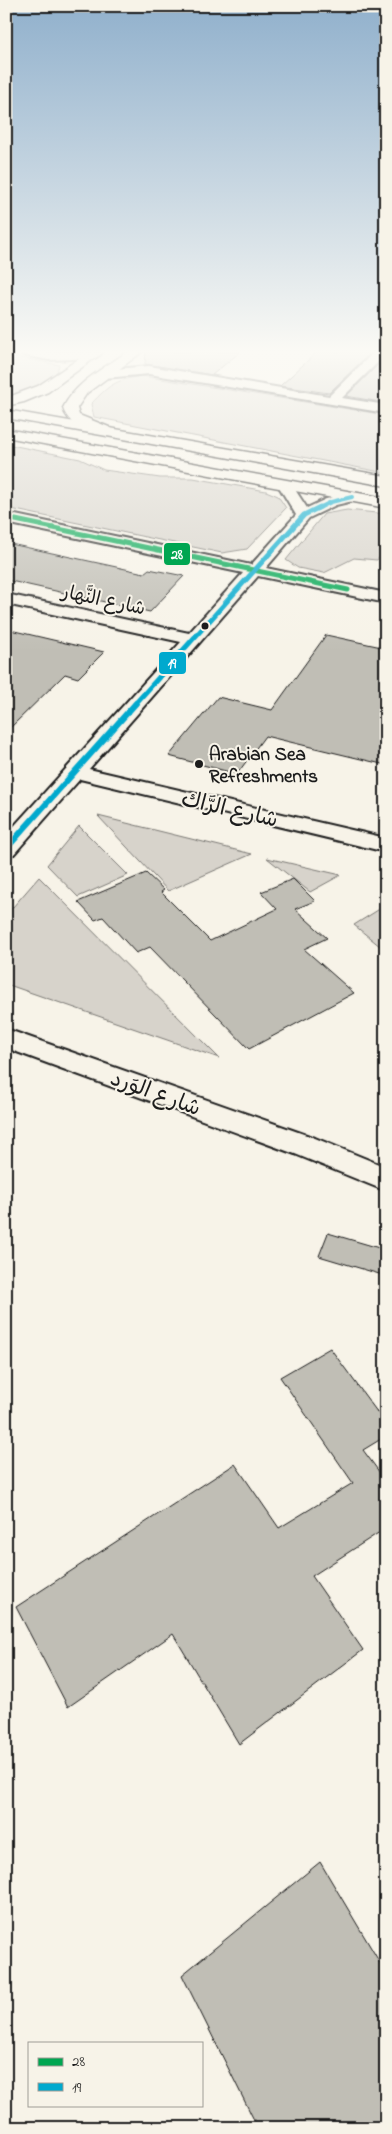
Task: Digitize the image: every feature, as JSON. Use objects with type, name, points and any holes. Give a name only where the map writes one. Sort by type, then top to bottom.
[{"type":"main road","points":[[106,452],[386,503]]},
{"type":"main road","points":[[226,452],[386,480]]},
{"type":"street","points":[[285,485],[304,515]]},
{"type":"street","points":[[6,849],[304,515],[330,502],[352,497]]},
{"type":"street","points":[[6,518],[254,572],[386,598]]},
{"type":"street","name":"شارع النَّهار","points":[[6,599],[194,640]]},
{"type":"street","name":"شارع الرَّاك","points":[[75,772],[386,845]]},
{"type":"street","name":"شارع الوَرد","points":[[6,1038],[305,1146],[386,1179]]},
{"type":"street","name":"شارع الوَرد","points":[[305,1146],[386,1162]]},
{"type":"shaded area","points":[[6,452],[43,452],[80,459],[104,470],[160,478],[193,478],[266,491],[278,496],[286,508],[247,549],[222,553],[6,508]]},
{"type":"shaded area","points":[[274,452],[386,452],[386,473]]},
{"type":"shaded area","points":[[347,510],[386,514],[386,554],[383,553],[377,560],[354,558],[324,573],[298,568],[286,560],[324,514]]},
{"type":"shaded area","points":[[98,816],[252,854],[168,891]]},
{"type":"shaded area","points":[[79,826],[128,875],[78,897],[47,865]]},
{"type":"shaded area","points":[[267,858],[341,875],[310,892]]},
{"type":"shaded area","points":[[39,877],[219,1058],[6,984],[6,915]]},
{"type":"shaded area","points":[[386,905],[386,951],[354,925]]},
{"type":"building","points":[[6,543],[144,573],[149,569],[184,576],[150,612],[6,580]]},
{"type":"building","points":[[6,629],[104,652],[78,678],[65,674],[6,732]]},
{"type":"building","points":[[326,635],[386,648],[386,765],[265,736],[237,774],[169,756],[218,697],[272,710]]},
{"type":"building","points":[[146,873],[164,890],[161,892],[210,941],[277,909],[261,892],[293,879],[315,901],[295,909],[327,938],[304,949],[354,993],[249,1049],[150,947],[136,953],[103,917],[95,920],[78,902]]},
{"type":"building","points":[[328,1233],[386,1250],[386,1276],[319,1256]]},
{"type":"building","points":[[330,1348],[386,1424],[386,1436],[363,1450],[386,1481],[386,1528],[312,1576],[363,1650],[239,1744],[173,1634],[68,1707],[16,1607],[235,1464],[279,1528],[353,1483],[280,1377]]},
{"type":"building","points":[[320,1862],[386,1973],[386,2128],[258,2128],[182,1975]]},
{"type":"transit line","name":"19","points":[[6,849],[304,515],[331,502],[352,497]]},
{"type":"transit line","name":"28","points":[[6,518],[348,590]]},
{"type":"place","name":"Arabian Sea Refreshments","points":[[199,764]]}]
